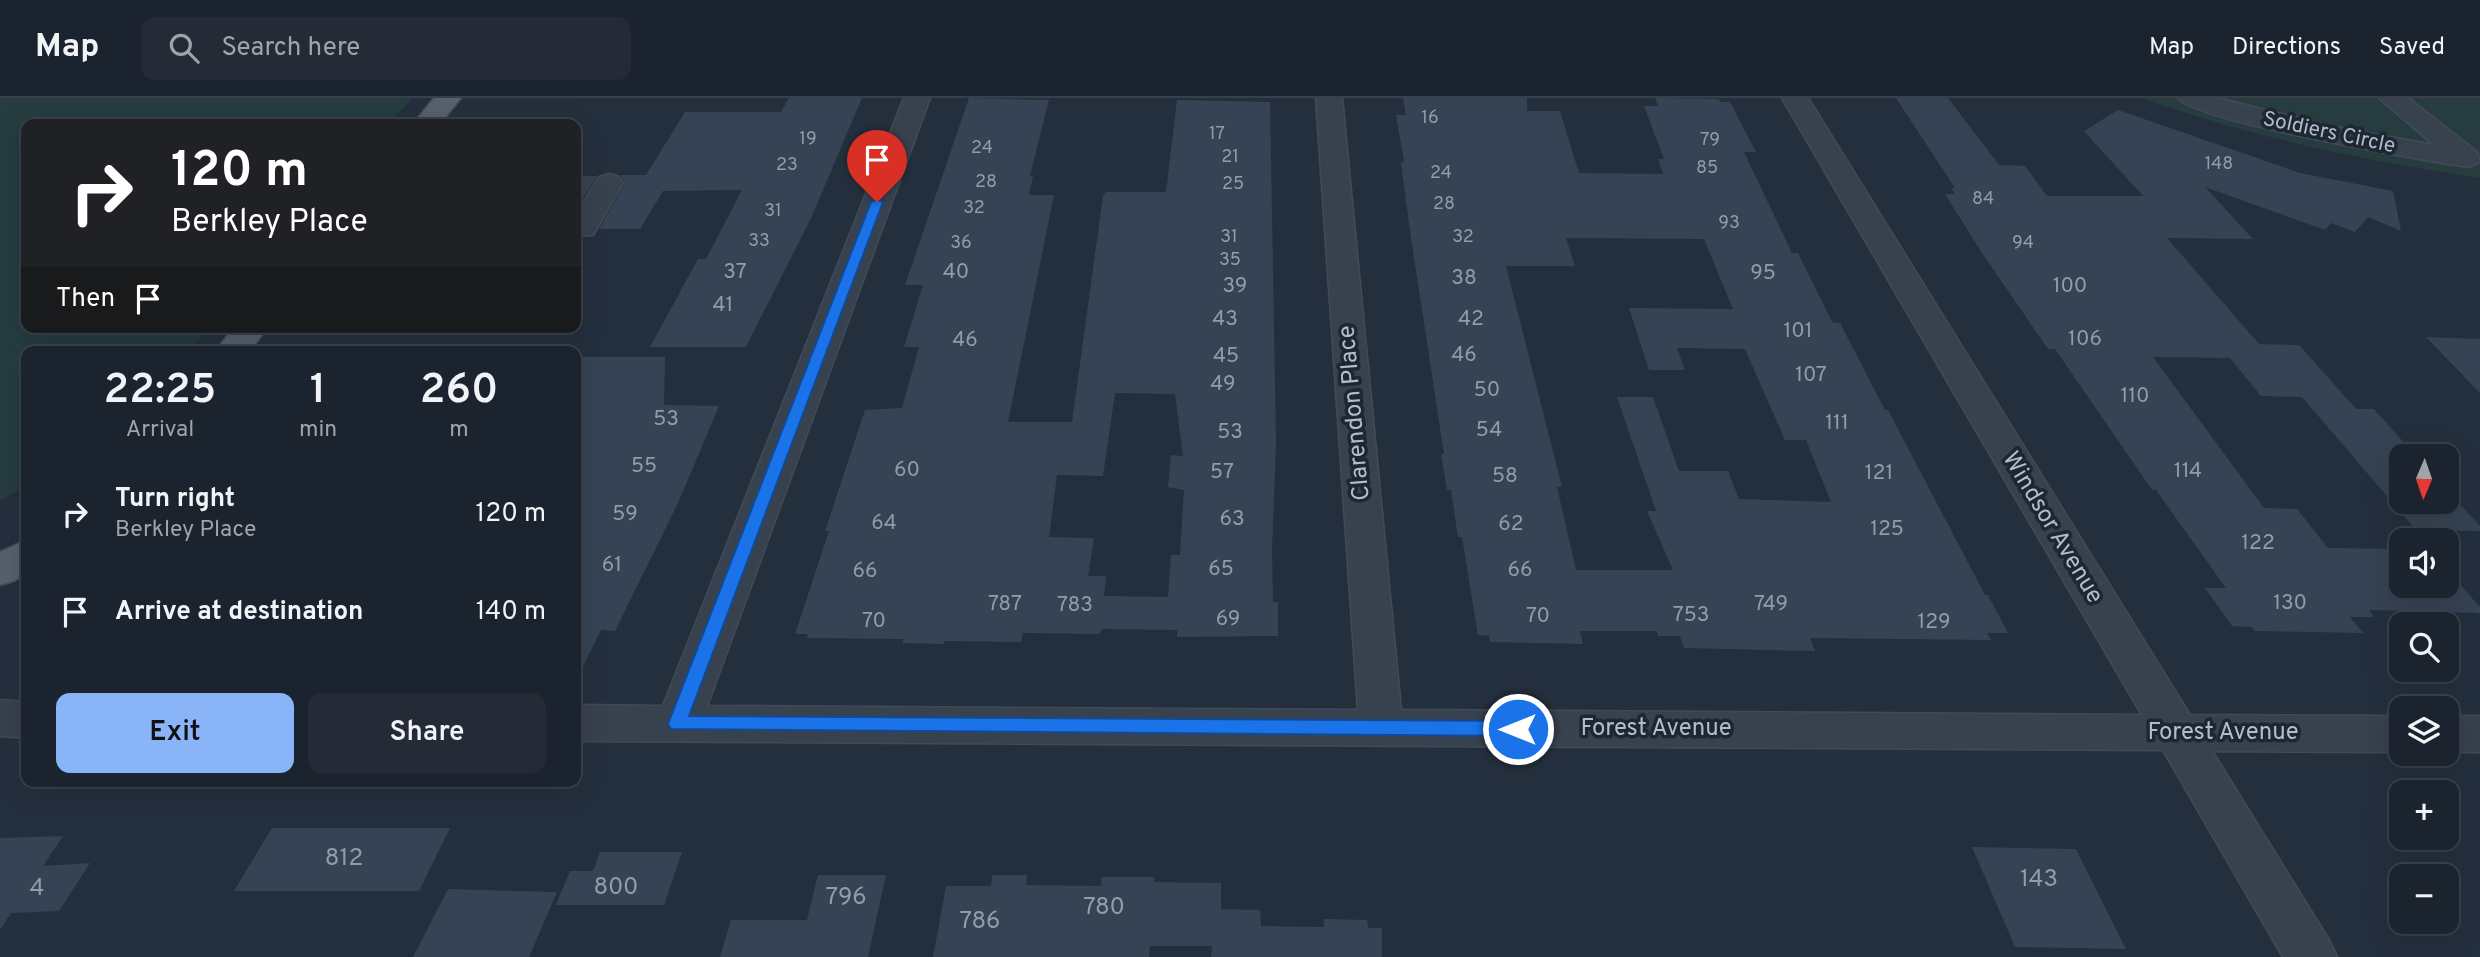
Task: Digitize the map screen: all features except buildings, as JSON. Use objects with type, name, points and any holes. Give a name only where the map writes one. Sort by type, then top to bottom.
[{"type":"main road","points":[[430,119],[448,98]]},
{"type":"main road","points":[[0,571],[21,557]]},
{"type":"street","points":[[678,724],[917,98]]},
{"type":"street","name":"Clarendon Place","points":[[1329,98],[1381,728]]},
{"type":"street","name":"Windsor Avenue","points":[[1795,98],[2311,957]]},
{"type":"street","name":"Soldiers Circle","points":[[2191,98],[2261,120],[2347,140],[2474,164]]},
{"type":"street","points":[[2392,98],[2474,164]]},
{"type":"street","points":[[0,718],[21,720]]},
{"type":"street","name":"Forest Avenue","points":[[581,723],[2389,734]]},
{"type":"street","points":[[2459,734],[2480,734]]},
{"type":"green space","points":[[0,98],[412,98],[393,119],[21,119],[21,333],[205,333],[193,346],[21,346],[21,488],[0,501]]},
{"type":"green space","points":[[2142,98],[2480,98],[2480,178],[2309,147],[2226,125]]},
{"type":"route","points":[[877,202],[678,724],[1518,729]]}]
